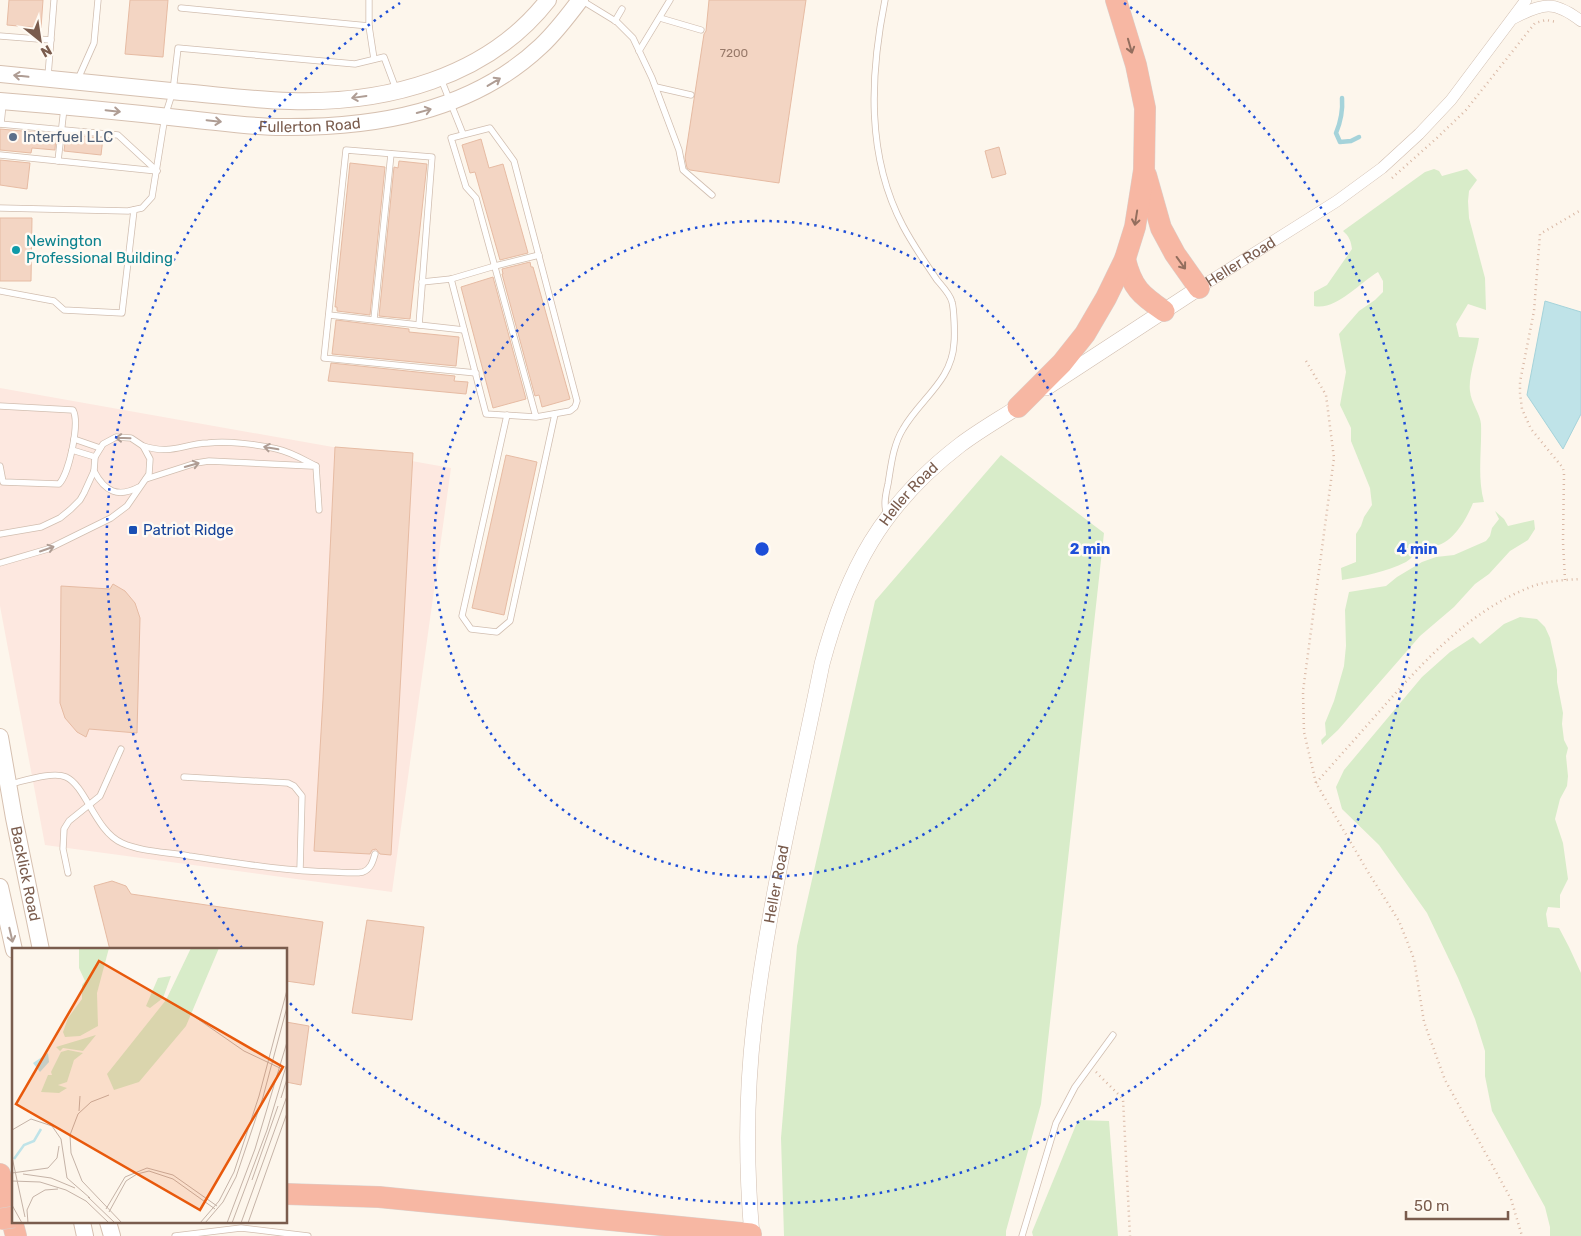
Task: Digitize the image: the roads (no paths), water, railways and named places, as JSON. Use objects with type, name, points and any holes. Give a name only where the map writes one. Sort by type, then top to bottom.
[{"type":"highway","points":[[1018,407],[1062,363],[1085,334],[1106,298],[1125,259],[1135,227],[1144,170],[1145,108],[1136,65],[1116,0]]},
{"type":"highway","points":[[1144,170],[1162,228],[1175,254],[1199,288]]},
{"type":"highway","points":[[1125,259],[1130,277],[1136,287],[1143,295],[1164,311]]},
{"type":"highway","points":[[0,1174],[12,1220]]},
{"type":"highway","points":[[288,1194],[379,1197],[752,1235]]},
{"type":"main road","name":"Fullerton Road","points":[[0,74],[250,99],[292,101],[355,98],[396,91],[441,79],[475,62],[500,46],[522,27],[548,0]]},
{"type":"main road","name":"Fullerton Road","points":[[2,101],[259,126],[324,126],[392,119],[450,103],[468,96],[499,79],[528,58],[556,31],[581,0]]},
{"type":"main road","name":"Backlick Road","points":[[0,737],[41,948]]},
{"type":"main road","name":"Backlick Road","points":[[0,887],[14,948]]},
{"type":"street","name":"Heller Road","points":[[752,1235],[749,1089],[762,962],[822,664],[831,628],[847,587],[868,547],[888,516],[919,479],[961,444],[1199,288],[1337,201],[1382,168],[1419,134],[1451,100],[1526,0]]},
{"type":"street","name":"Heller Road","points":[[1512,19],[1533,8],[1554,5],[1568,10],[1581,21]]},
{"type":"lane","points":[[47,78],[54,0]]},
{"type":"lane","points":[[78,81],[94,43],[98,0]]},
{"type":"lane","points":[[369,0],[369,26],[374,59]]},
{"type":"lane","points":[[581,0],[615,21],[633,38],[656,87],[679,150],[682,170],[712,195]]},
{"type":"lane","points":[[639,51],[670,0]]},
{"type":"lane","points":[[885,0],[876,55],[874,116],[878,157],[889,195],[902,225],[952,301],[954,343],[952,358],[941,382],[902,430],[891,461],[885,510],[888,516]]},
{"type":"lane","points":[[181,8],[369,26]]},
{"type":"lane","points":[[615,21],[622,10]]},
{"type":"lane","points":[[660,18],[701,30]]},
{"type":"lane","points":[[0,36],[51,40]]},
{"type":"lane","points":[[0,208],[128,211],[142,208],[152,197],[166,116],[173,91],[178,48],[355,64],[384,57],[396,91]]},
{"type":"lane","points":[[441,79],[463,134]]},
{"type":"lane","points":[[656,87],[691,95]]},
{"type":"lane","points":[[2,101],[0,124],[118,135],[157,171]]},
{"type":"lane","points":[[58,161],[65,107]]},
{"type":"lane","points":[[451,279],[486,414],[536,417],[570,411],[575,408],[578,401],[514,161],[490,128],[450,138],[466,187],[476,198],[536,417]]},
{"type":"lane","points":[[419,325],[432,157],[346,150],[324,358],[476,373]]},
{"type":"lane","points":[[374,319],[391,154]]},
{"type":"lane","points":[[0,155],[157,171]]},
{"type":"lane","points":[[0,291],[54,301],[64,310],[122,313],[134,210]]},
{"type":"lane","points":[[422,282],[451,279],[539,256]]},
{"type":"lane","points":[[329,315],[464,330]]},
{"type":"lane","points":[[0,406],[73,410],[76,415],[72,450],[67,470],[59,484],[3,482],[0,466]]},
{"type":"lane","points":[[507,415],[462,616],[471,629],[497,632],[510,621],[555,414]]},
{"type":"lane","points":[[0,534],[41,527],[60,518],[80,500],[94,471],[95,457],[100,448],[103,444],[116,437],[131,438],[143,446],[154,450],[169,450],[219,442],[264,446],[279,449],[316,466]]},
{"type":"lane","points":[[74,440],[100,448]]},
{"type":"lane","points":[[0,563],[48,549],[111,518],[127,506],[149,474],[150,459],[143,446]]},
{"type":"lane","points":[[72,450],[95,457]]},
{"type":"lane","points":[[146,479],[196,463],[209,461],[316,466]]},
{"type":"lane","points":[[316,466],[319,510]]},
{"type":"lane","points":[[94,471],[101,484],[114,492],[128,493],[141,486]]},
{"type":"lane","points":[[68,873],[63,849],[62,837],[64,829],[69,821],[100,796],[121,749]]},
{"type":"lane","points":[[8,784],[58,774],[68,778],[107,832],[121,843],[130,846],[269,868],[300,870],[362,872],[373,863],[375,854]]},
{"type":"lane","points":[[184,777],[288,783],[294,786],[302,796],[300,870]]},
{"type":"lane","points":[[1022,1236],[1056,1123],[1075,1087],[1113,1035]]},
{"type":"lane","points":[[175,1236],[240,1228],[308,1236]]},
{"type":"water","points":[[1545,301],[1581,312],[1581,414],[1563,449],[1527,395]]},
{"type":"waterway","points":[[1342,98],[1341,116],[1336,133],[1340,142],[1351,141],[1359,137]]},
{"type":"place","name":"Interfuel LLC","points":[[13,137]]},
{"type":"place","name":"Newington Professional Building","points":[[16,250]]},
{"type":"place","name":"Patriot Ridge","points":[[133,530]]}]
